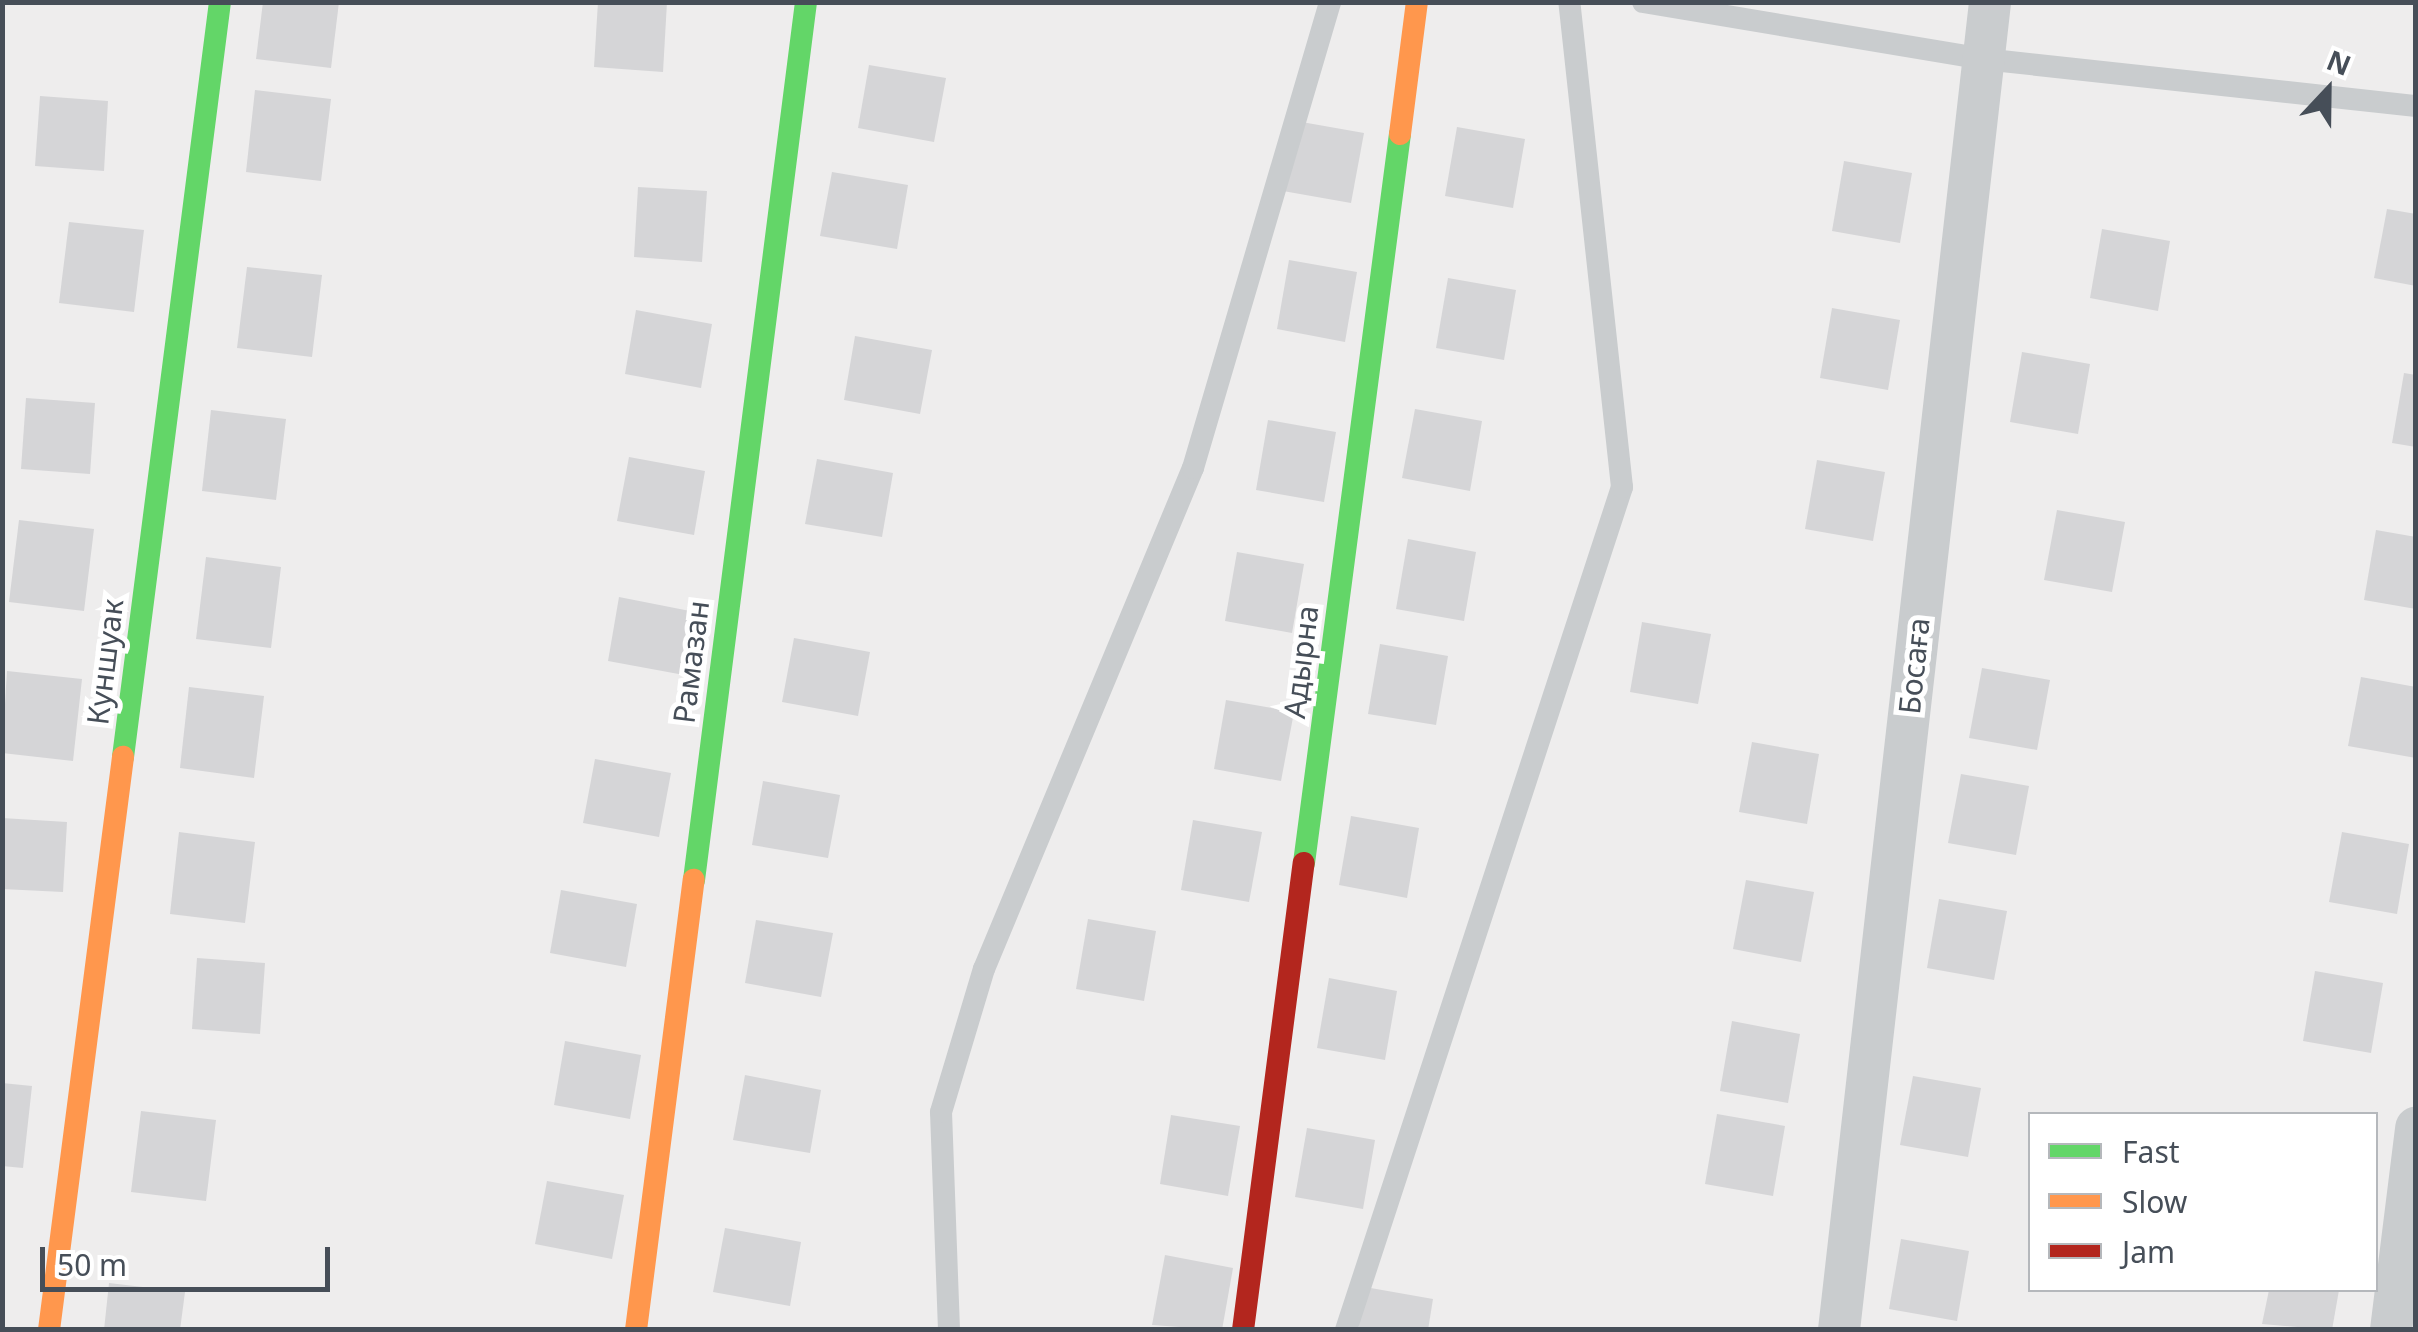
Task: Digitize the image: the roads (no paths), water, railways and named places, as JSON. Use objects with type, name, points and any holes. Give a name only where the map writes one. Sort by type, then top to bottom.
[{"type":"street","name":"Куншуак","points":[[49,1330],[220,2]]},
{"type":"street","name":"Рамазан","points":[[636,1330],[806,2]]},
{"type":"street","name":"Адырна","points":[[1244,1330],[1417,2]]},
{"type":"street","name":"Босаға","points":[[1839,1330],[1990,2]]},
{"type":"street","points":[[2391,1330],[2416,1128]]},
{"type":"lane","points":[[950,1330],[941,1112],[984,969],[1193,468],[1330,2]]},
{"type":"lane","points":[[1346,1330],[1622,487],[1569,2]]},
{"type":"lane","points":[[1643,2],[1983,59],[2416,106]]}]
